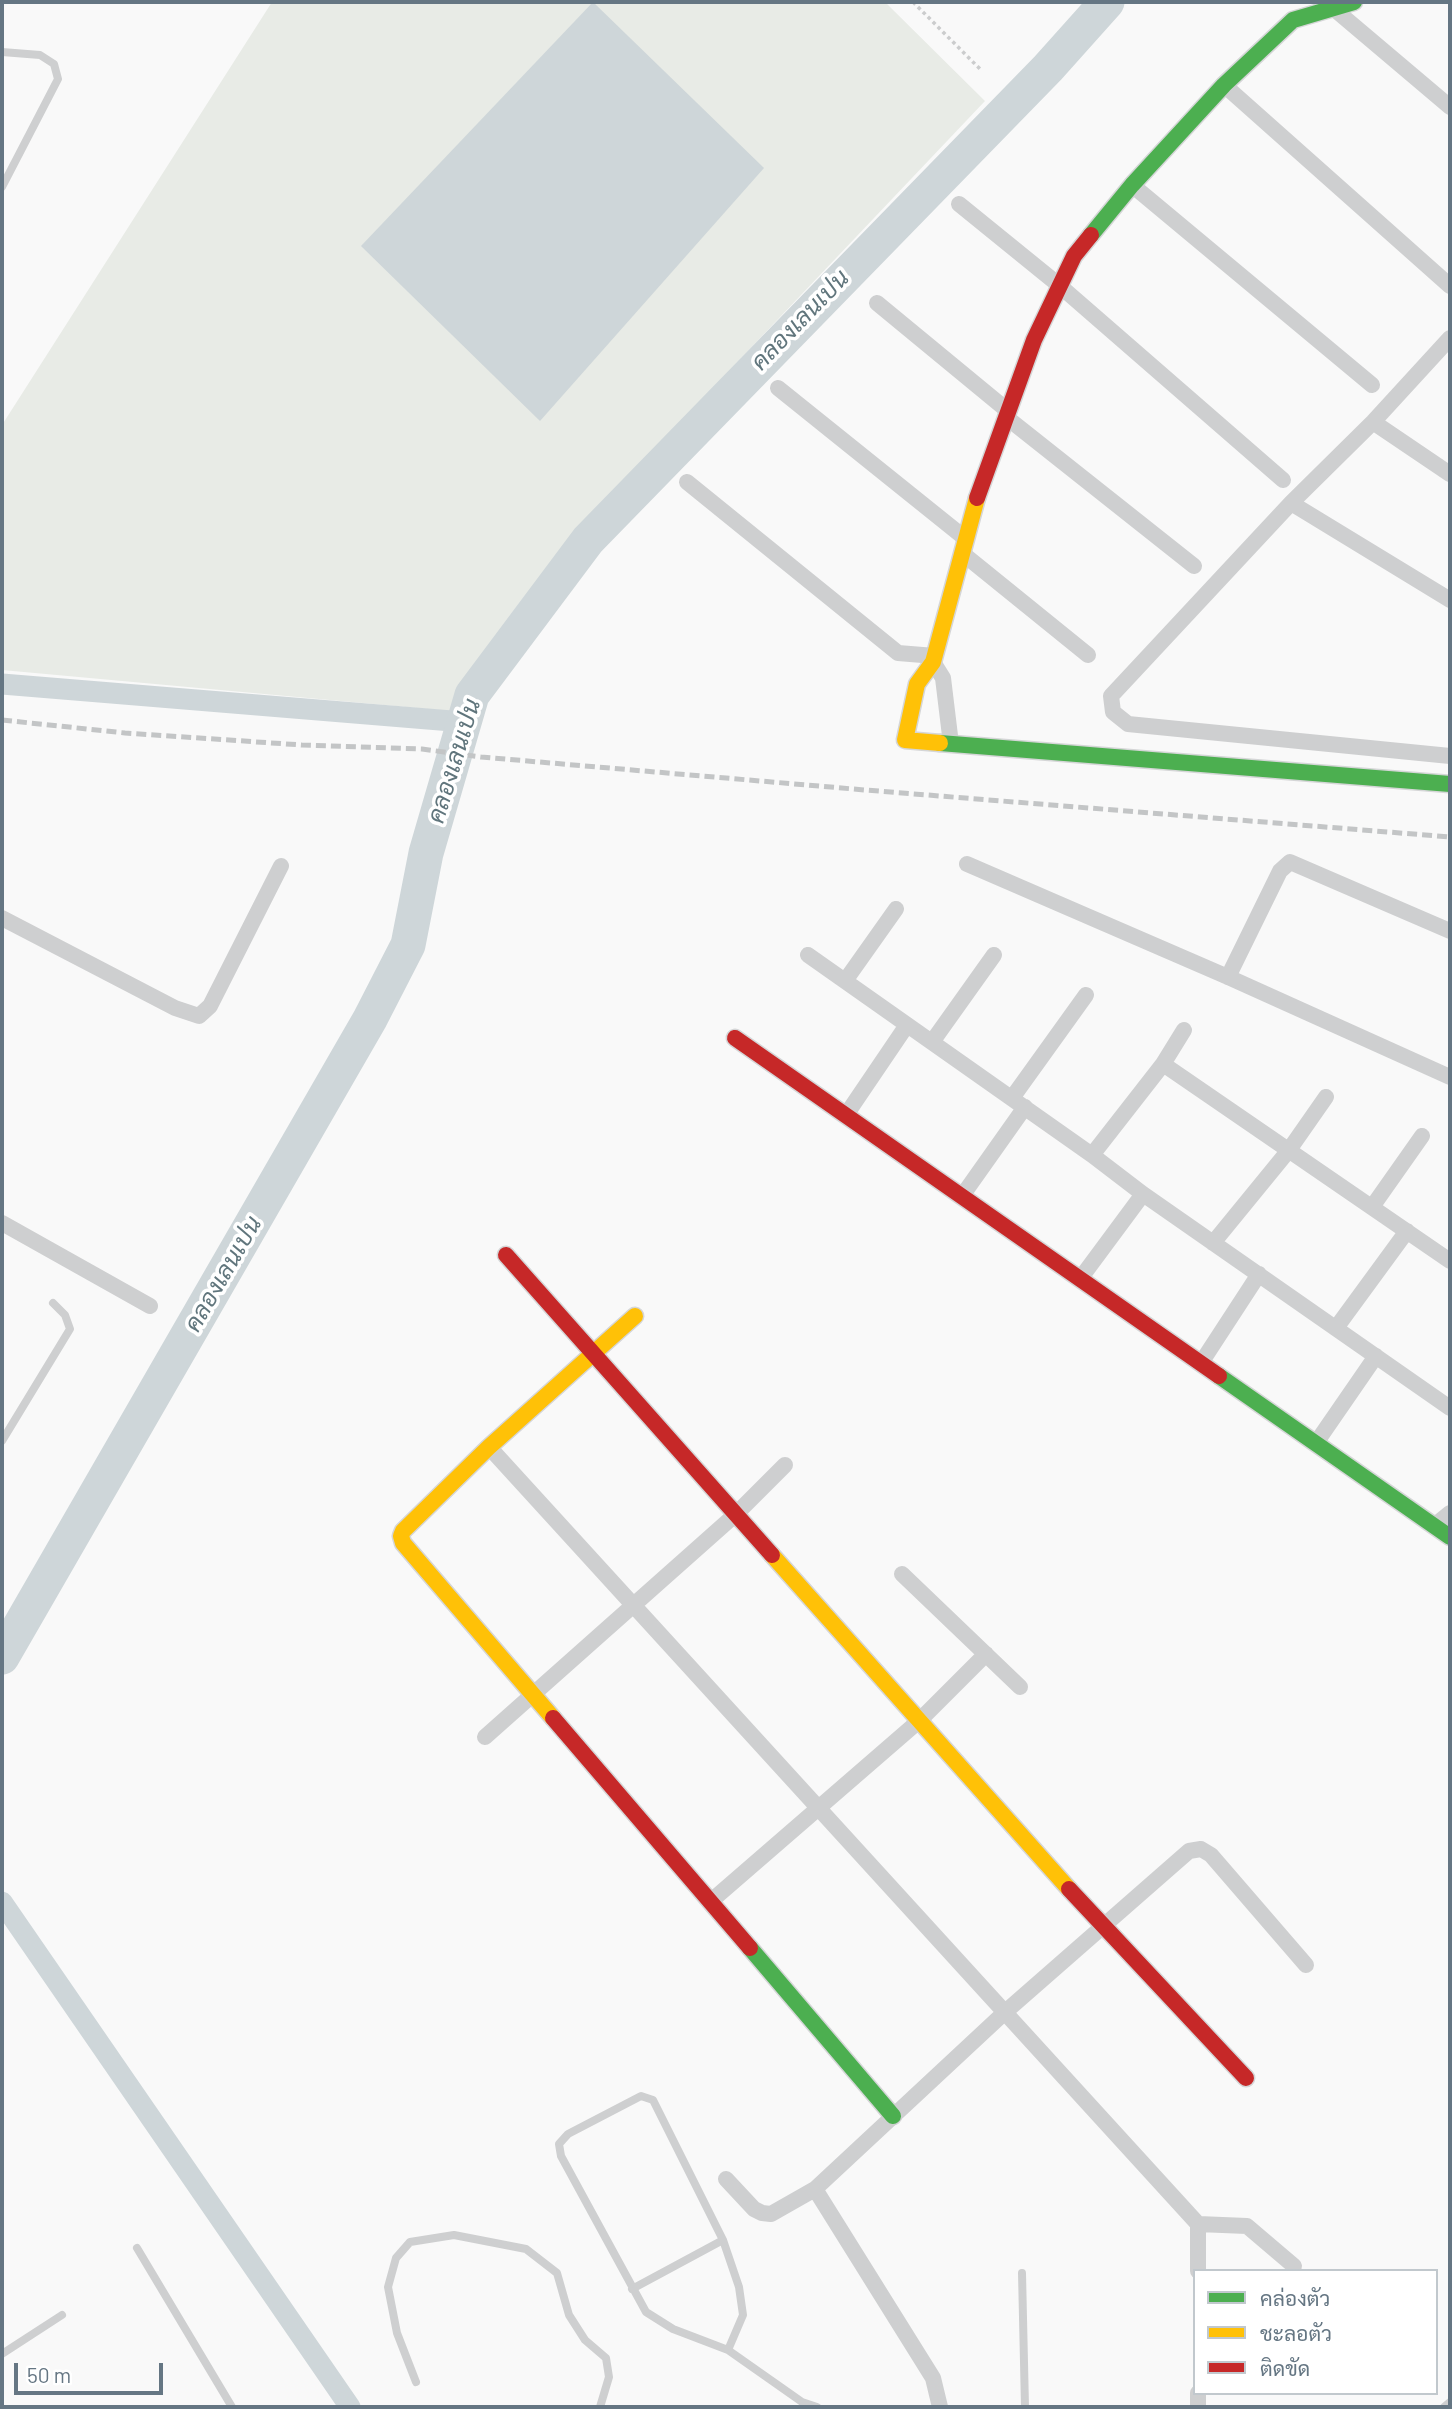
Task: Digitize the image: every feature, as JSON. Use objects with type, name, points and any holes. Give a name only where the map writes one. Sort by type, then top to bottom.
[{"type":"street","points":[[1354,2],[1293,20],[1224,85],[1132,185],[1074,256],[1034,340],[980,486],[934,659],[917,684],[905,740],[1450,784]]},
{"type":"street","points":[[1333,8],[1450,107]]},
{"type":"street","points":[[1224,85],[1450,286]]},
{"type":"street","points":[[1132,185],[1372,385]]},
{"type":"street","points":[[959,204],[1060,286],[1283,480]]},
{"type":"street","points":[[877,303],[1007,414],[1194,566]]},
{"type":"street","points":[[1450,338],[1111,696],[1113,712],[1128,724],[1450,756]]},
{"type":"street","points":[[778,388],[1088,654]]},
{"type":"street","points":[[1373,422],[1450,474]]},
{"type":"street","points":[[687,482],[898,653],[934,659]]},
{"type":"street","points":[[1291,503],[1450,600]]},
{"type":"street","points":[[934,659],[943,678],[951,744]]},
{"type":"street","points":[[1228,976],[1280,871],[1290,862],[1450,931]]},
{"type":"street","points":[[967,864],[1228,976],[1450,1077]]},
{"type":"street","points":[[2,918],[175,1008],[199,1016],[210,1006],[281,866]]},
{"type":"street","points":[[845,981],[896,909]]},
{"type":"street","points":[[808,955],[1092,1155],[1143,1194],[1450,1406]]},
{"type":"street","points":[[932,1042],[994,956]]},
{"type":"street","points":[[962,1196],[1086,995]]},
{"type":"street","points":[[846,1115],[907,1025]]},
{"type":"street","points":[[1092,1155],[1163,1064],[1184,1030]]},
{"type":"street","points":[[736,1038],[1450,1537]]},
{"type":"street","points":[[1163,1064],[1450,1261]]},
{"type":"street","points":[[1213,1243],[1289,1150],[1326,1097]]},
{"type":"street","points":[[1372,1207],[1422,1136]]},
{"type":"street","points":[[1080,1279],[1143,1194]]},
{"type":"street","points":[[2,1223],[150,1306]]},
{"type":"street","points":[[1336,1328],[1407,1231]]},
{"type":"street","points":[[506,1255],[1103,1927],[1246,2078]]},
{"type":"street","points":[[1201,1363],[1259,1275]]},
{"type":"street","points":[[635,1316],[489,1447],[401,1536],[404,1543],[893,2116]]},
{"type":"street","points":[[1316,1443],[1376,1356]]},
{"type":"street","points":[[489,1447],[1198,2224],[1198,2269]]},
{"type":"street","points":[[485,1737],[736,1514],[785,1465]]},
{"type":"street","points":[[1434,1526],[1450,1513]]},
{"type":"street","points":[[902,1574],[1020,1687]]},
{"type":"street","points":[[710,1902],[919,1720],[986,1654]]},
{"type":"street","points":[[726,2179],[754,2209],[762,2213],[771,2214],[815,2189],[1004,2014],[1189,1851],[1201,1849],[1211,1855],[1306,1965]]},
{"type":"street","points":[[815,2189],[933,2378],[940,2407]]},
{"type":"street","points":[[1198,2224],[1247,2226],[1294,2266]]},
{"type":"lane","points":[[2,52],[40,55],[54,64],[58,79],[2,187]]},
{"type":"lane","points":[[2,1441],[70,1329],[65,1315],[53,1303]]},
{"type":"lane","points":[[728,2350],[743,2315],[739,2287],[723,2240],[653,2100],[641,2096],[568,2134],[559,2144],[561,2156],[646,2312],[673,2329],[728,2350],[802,2402],[817,2407]]},
{"type":"lane","points":[[416,2382],[397,2333],[388,2287],[393,2267],[396,2258],[410,2242],[454,2235],[526,2249],[557,2273],[569,2315],[585,2340],[606,2358],[609,2377],[600,2407]]},
{"type":"lane","points":[[632,2289],[723,2240]]},
{"type":"lane","points":[[137,2248],[232,2407]]},
{"type":"lane","points":[[1022,2273],[1025,2407]]},
{"type":"lane","points":[[2,2354],[62,2315]]},
{"type":"lane","points":[[1444,2407],[1450,2402]]},
{"type":"path","points":[[913,2],[982,71]]},
{"type":"shaded area","points":[[272,2],[885,2],[985,101],[635,470],[535,587],[450,711],[2,670],[2,425]]},
{"type":"shaded area","points":[[593,2],[764,168],[540,421],[361,246]]},
{"type":"waterway","name":"คลองเลนเปน","points":[[2,1657],[370,1019],[408,945],[426,853],[472,695],[588,540],[1048,68],[1107,2]]},
{"type":"waterway","points":[[2,684],[464,722]]},
{"type":"waterway","points":[[2,1902],[350,2407]]},
{"type":"railway","points":[[2,720],[125,733],[302,745],[422,749],[481,757],[865,790],[1450,837]]},
{"type":"traffic: fast","points":[[1091,235],[1132,185],[1224,85],[1293,20],[1354,2]]},
{"type":"traffic: fast","points":[[940,743],[1450,784]]},
{"type":"traffic: fast","points":[[1219,1376],[1450,1537]]},
{"type":"traffic: fast","points":[[750,1948],[893,2116]]},
{"type":"traffic: slow","points":[[940,743],[905,740],[917,684],[933,662],[977,498]]},
{"type":"traffic: slow","points":[[553,1718],[403,1543],[401,1536],[489,1447],[635,1316]]},
{"type":"traffic: slow","points":[[772,1555],[1069,1889]]},
{"type":"traffic: jam","points":[[977,498],[1034,340],[1074,256],[1091,235]]},
{"type":"traffic: jam","points":[[735,1038],[1219,1376]]},
{"type":"traffic: jam","points":[[506,1255],[772,1555]]},
{"type":"traffic: jam","points":[[553,1718],[750,1948]]},
{"type":"traffic: jam","points":[[1069,1889],[1246,2078]]}]
